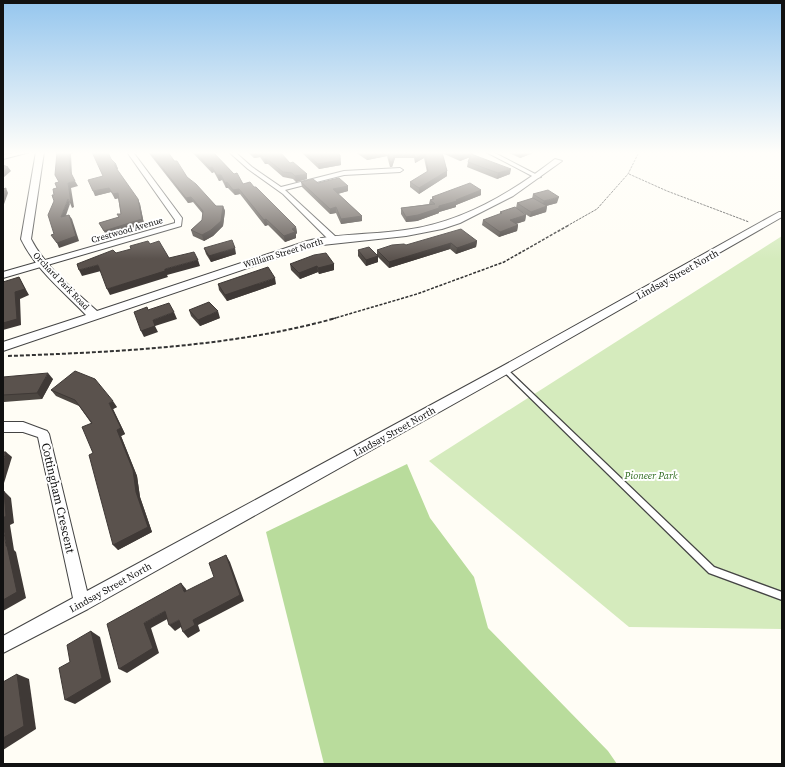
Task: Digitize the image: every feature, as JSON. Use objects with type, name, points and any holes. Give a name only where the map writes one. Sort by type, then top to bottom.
[{"type":"street","name":"Orchard Park Road","points":[[34,188],[26,239],[28,246],[42,264],[95,316]]},
{"type":"street","name":"Crestwood Avenue","points":[[42,264],[178,224],[179,220],[156,188]]},
{"type":"street","points":[[280,189],[285,188]]},
{"type":"street","name":"William Street North","points":[[3,347],[278,253],[333,239],[402,233],[434,227],[470,214],[521,188]]},
{"type":"street","points":[[280,189],[333,239]]},
{"type":"street","name":"Lindsay Street North","points":[[3,645],[505,370],[782,214]]},
{"type":"street","points":[[3,275],[42,264]]},
{"type":"street","name":"Cottingham Crescent","points":[[3,427],[23,427],[43,434],[82,603]]},
{"type":"lane","points":[[505,370],[712,570],[782,596]]},
{"type":"path","points":[[3,356],[34,356],[185,344],[300,328],[417,294],[504,262],[597,209],[616,188]]},
{"type":"path","points":[[660,188],[761,226]]},
{"type":"green space","name":"Pioneer Park","points":[[782,236],[782,629],[629,627],[429,461]]},
{"type":"green space","points":[[407,464],[430,518],[474,577],[488,628],[608,751],[617,764],[324,764],[266,532]]},
{"type":"building","points":[[69,188],[71,202],[70,203],[68,199],[61,217],[69,215],[76,236],[57,243],[51,235],[54,234],[48,215],[54,201],[52,195],[54,195],[53,189]]},
{"type":"building","points":[[92,188],[130,188],[138,199],[142,219],[104,231],[99,223],[119,217],[117,214],[121,214],[118,193],[113,194],[109,188],[93,191]]},
{"type":"building","points":[[178,188],[199,188],[216,206],[223,206],[221,221],[211,230],[202,235],[191,230],[202,220],[203,211],[191,197],[186,198]]},
{"type":"building","points":[[231,188],[257,188],[296,227],[292,229],[295,232],[284,236],[266,219],[264,220],[239,189],[233,190]]},
{"type":"building","points":[[307,188],[339,188],[333,189],[362,216],[341,219],[336,207],[330,209]]},
{"type":"building","points":[[457,188],[478,188],[481,190],[456,200],[457,201],[439,206],[439,208],[418,215],[406,217],[401,208],[435,204],[430,200],[434,199],[432,197]]},
{"type":"building","points":[[548,190],[559,197],[544,201],[533,194]]},
{"type":"building","points":[[533,198],[547,206],[531,212],[517,203]]},
{"type":"building","points":[[515,207],[526,215],[510,220],[518,225],[500,232],[483,220],[502,213],[500,212]]},
{"type":"building","points":[[461,229],[477,241],[457,248],[451,243],[389,262],[377,250],[392,245],[406,245]]},
{"type":"building","points":[[232,240],[235,248],[209,256],[204,248]]},
{"type":"building","points":[[148,241],[150,244],[159,241],[169,258],[194,252],[198,260],[165,269],[165,271],[107,289],[98,265],[79,270],[77,264],[113,250],[116,253],[131,249],[130,246]]},
{"type":"building","points":[[369,247],[378,256],[366,260],[358,250]]},
{"type":"building","points":[[326,253],[334,264],[318,268],[317,266],[299,273],[290,264],[314,255]]},
{"type":"building","points":[[268,267],[275,278],[225,295],[218,284]]},
{"type":"building","points":[[19,277],[25,289],[15,292],[17,319],[3,323],[3,282]]},
{"type":"building","points":[[209,302],[218,311],[198,320],[189,310]]},
{"type":"building","points":[[169,303],[174,312],[153,320],[155,326],[141,331],[134,312],[147,307],[148,310]]},
{"type":"building","points":[[75,371],[95,379],[113,401],[109,403],[121,428],[117,430],[133,470],[136,492],[148,527],[113,545],[89,455],[93,453],[82,427],[92,423],[75,400],[51,390]]},
{"type":"building","points":[[48,373],[37,393],[3,395],[3,377]]},
{"type":"building","points":[[3,452],[6,452],[3,461]]},
{"type":"building","points":[[3,491],[6,516],[3,518]]},
{"type":"building","points":[[3,525],[6,546],[17,592],[3,600]]},
{"type":"building","points":[[226,555],[240,595],[193,620],[195,625],[183,632],[179,620],[169,625],[165,611],[144,623],[153,648],[119,669],[107,624],[181,583],[184,592],[214,577],[209,563]]},
{"type":"building","points":[[91,631],[102,678],[65,700],[59,668],[70,662],[67,645]]},
{"type":"building","points":[[17,674],[24,726],[3,738],[3,682]]}]
